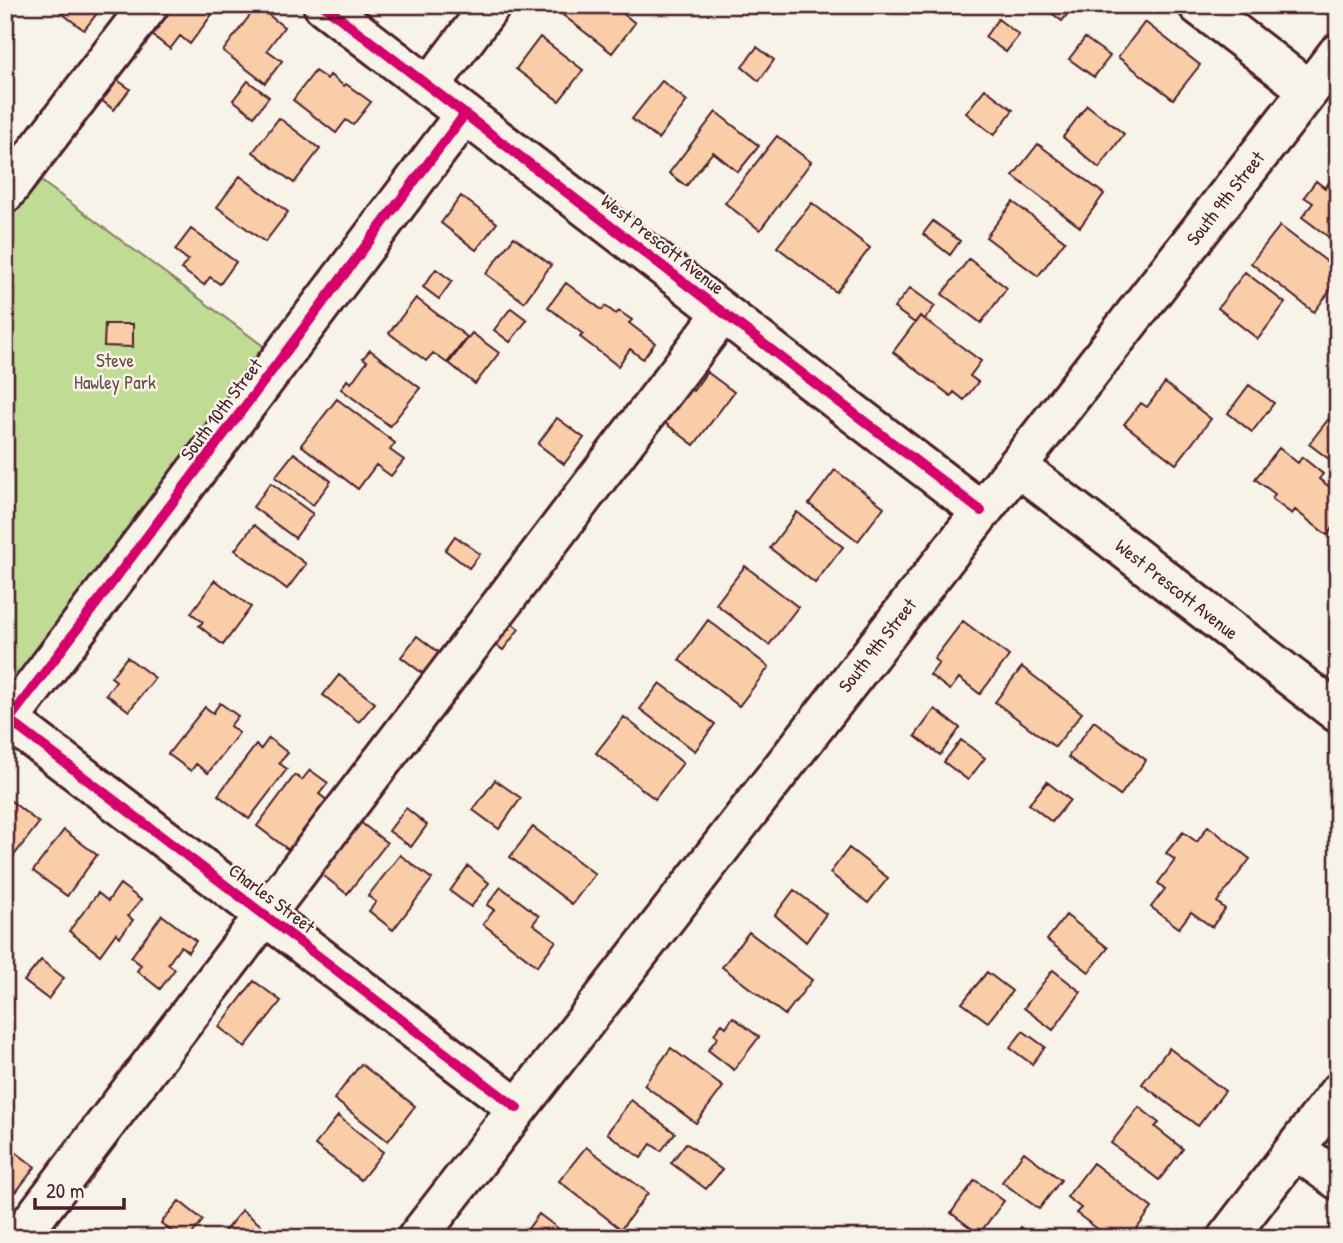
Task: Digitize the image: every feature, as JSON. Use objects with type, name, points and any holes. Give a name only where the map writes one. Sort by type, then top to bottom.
[{"type":"street","points":[[5,192],[149,5]]},
{"type":"street","name":"West Prescott Avenue","points":[[323,5],[981,511]]},
{"type":"street","points":[[429,87],[491,5]]},
{"type":"street","points":[[1198,5],[1309,90]]},
{"type":"street","name":"South 9th Street","points":[[417,1238],[1338,52]]},
{"type":"street","name":"South 10th Street","points":[[7,721],[465,114]]},
{"type":"street","points":[[19,1238],[723,313]]},
{"type":"street","name":"West Prescott Avenue","points":[[1017,466],[1335,704]]},
{"type":"street","name":"Charles Street","points":[[7,721],[517,1108]]},
{"type":"street","points":[[1227,1238],[1338,1093]]},
{"type":"street","points":[[1295,1149],[1338,1180]]},
{"type":"green space","name":"Steve Hawley Park","points":[[29,172],[266,348],[25,676],[5,682],[5,204]]},
{"type":"building","points":[[51,5],[99,5],[102,7],[84,30]]},
{"type":"building","points":[[161,5],[210,5],[216,9],[190,44],[180,36],[170,49],[143,28]]},
{"type":"building","points":[[557,5],[612,5],[635,23],[612,53],[555,9]]},
{"type":"building","points":[[1041,5],[1074,5],[1062,21]]},
{"type":"building","points":[[257,6],[284,27],[267,50],[282,61],[265,83],[223,51]]},
{"type":"building","points":[[998,19],[1019,35],[1006,52],[985,37]]},
{"type":"building","points":[[1145,22],[1200,65],[1173,99],[1118,57]]},
{"type":"building","points":[[540,37],[583,70],[559,101],[516,69]]},
{"type":"building","points":[[1085,38],[1110,56],[1094,77],[1069,59]]},
{"type":"building","points":[[757,47],[774,60],[759,81],[742,67]]},
{"type":"building","points":[[315,71],[327,79],[330,75],[371,102],[353,125],[346,120],[336,133],[293,100]]},
{"type":"building","points":[[106,72],[130,89],[114,110],[91,92]]},
{"type":"building","points":[[248,81],[269,97],[254,116],[233,100]]},
{"type":"building","points":[[662,81],[687,101],[658,139],[632,119]]},
{"type":"building","points":[[985,89],[1013,110],[994,135],[966,113]]},
{"type":"building","points":[[1087,105],[1124,134],[1099,168],[1063,137]]},
{"type":"building","points":[[716,112],[759,146],[738,172],[713,152],[686,186],[669,173]]},
{"type":"building","points":[[279,118],[320,149],[294,183],[253,152]]},
{"type":"building","points":[[777,136],[811,162],[760,230],[725,203]]},
{"type":"building","points":[[1038,144],[1104,194],[1080,227],[1013,176]]},
{"type":"building","points":[[240,176],[288,212],[265,242],[217,207]]},
{"type":"building","points":[[1334,176],[1338,178],[1338,244],[1302,217],[1313,203],[1304,197],[1316,181],[1325,188]]},
{"type":"building","points":[[461,196],[497,223],[476,250],[441,223]]},
{"type":"building","points":[[1013,202],[1065,241],[1038,276],[986,237]]},
{"type":"building","points":[[812,203],[870,248],[836,292],[777,247]]},
{"type":"building","points":[[933,221],[960,241],[950,255],[923,234]]},
{"type":"building","points":[[1280,226],[1338,270],[1338,280],[1314,312],[1251,263]]},
{"type":"building","points":[[191,229],[236,262],[220,284],[210,277],[204,285],[181,269],[188,260],[175,250]]},
{"type":"building","points":[[514,237],[551,265],[524,302],[486,274]]},
{"type":"building","points":[[969,259],[1007,288],[981,323],[942,294]]},
{"type":"building","points":[[436,269],[452,281],[439,299],[423,287]]},
{"type":"building","points":[[1245,272],[1285,303],[1258,339],[1218,308]]},
{"type":"building","points":[[566,283],[602,310],[605,306],[632,320],[629,323],[655,343],[643,359],[630,349],[618,366],[580,337],[583,334],[548,307]]},
{"type":"building","points":[[910,288],[935,306],[925,319],[920,316],[915,323],[894,308]]},
{"type":"building","points":[[416,298],[467,337],[447,363],[433,353],[426,361],[389,333]]},
{"type":"building","points":[[511,308],[527,320],[510,342],[494,330]]},
{"type":"building","points":[[920,316],[981,361],[970,376],[978,382],[964,400],[954,392],[951,396],[893,352]]},
{"type":"building","points":[[105,324],[133,324],[133,347],[104,346]]},
{"type":"building","points":[[472,333],[499,353],[475,384],[449,363]]},
{"type":"building","points":[[370,350],[420,388],[390,426],[341,389],[347,380],[351,383],[367,361],[363,358]]},
{"type":"building","points":[[707,372],[734,392],[694,445],[661,420],[687,386],[693,391]]},
{"type":"building","points":[[1165,383],[1211,419],[1176,464],[1124,424],[1141,403],[1147,407]]},
{"type":"building","points":[[1249,385],[1274,403],[1252,432],[1228,413]]},
{"type":"building","points":[[337,399],[395,443],[390,450],[404,460],[391,476],[376,465],[358,489],[301,445]]},
{"type":"building","points":[[1338,407],[1338,466],[1309,444]]},
{"type":"building","points":[[557,418],[584,438],[564,464],[538,444]]},
{"type":"building","points":[[1279,448],[1298,463],[1302,457],[1323,474],[1319,479],[1338,493],[1338,521],[1327,535],[1295,510],[1292,514],[1272,499],[1275,494],[1255,479]]},
{"type":"building","points":[[294,453],[331,481],[313,505],[275,477]]},
{"type":"building","points":[[835,470],[884,507],[858,541],[809,504]]},
{"type":"building","points":[[271,483],[313,514],[295,538],[253,507]]},
{"type":"building","points":[[797,512],[843,547],[815,583],[770,548]]},
{"type":"building","points":[[254,525],[306,564],[287,589],[235,550]]},
{"type":"building","points":[[455,536],[480,554],[469,568],[445,550]]},
{"type":"building","points":[[745,566],[798,607],[769,645],[716,604]]},
{"type":"building","points":[[215,580],[251,607],[223,645],[199,626],[203,622],[191,613]]},
{"type":"building","points":[[504,617],[519,629],[503,650],[487,638]]},
{"type":"building","points":[[708,620],[769,667],[739,706],[679,660]]},
{"type":"building","points":[[963,621],[1009,656],[980,694],[959,678],[950,690],[930,675],[939,663],[934,659]]},
{"type":"building","points":[[417,636],[442,655],[426,676],[401,657]]},
{"type":"building","points":[[127,657],[155,678],[129,711],[106,694],[116,681],[111,677]]},
{"type":"building","points":[[1022,667],[1082,713],[1055,747],[995,702]]},
{"type":"building","points":[[339,675],[375,703],[359,722],[323,695]]},
{"type":"building","points":[[660,683],[715,724],[695,751],[640,709]]},
{"type":"building","points":[[220,703],[238,716],[230,726],[239,733],[208,773],[196,764],[191,771],[168,754],[205,707],[213,713]]},
{"type":"building","points":[[935,709],[960,728],[940,755],[915,736]]},
{"type":"building","points":[[624,717],[683,763],[655,799],[596,753]]},
{"type":"building","points":[[1094,721],[1146,760],[1120,796],[1068,757]]},
{"type":"building","points":[[269,738],[288,753],[279,763],[287,769],[249,819],[218,795],[256,745],[261,749]]},
{"type":"building","points":[[961,740],[985,758],[968,780],[944,762]]},
{"type":"building","points":[[310,770],[328,783],[319,794],[328,801],[290,851],[257,826],[295,775],[302,780]]},
{"type":"building","points":[[495,780],[521,798],[499,829],[473,810]]},
{"type":"building","points":[[1047,782],[1070,800],[1052,822],[1029,804]]},
{"type":"building","points":[[6,797],[39,823],[5,867],[5,799]]},
{"type":"building","points":[[406,808],[427,825],[411,847],[389,831]]},
{"type":"building","points":[[355,818],[387,843],[347,894],[315,869]]},
{"type":"building","points":[[1208,826],[1250,859],[1217,902],[1225,909],[1212,927],[1191,912],[1179,928],[1151,907],[1165,889],[1158,883],[1175,860],[1166,853],[1183,832],[1197,842]]},
{"type":"building","points":[[533,827],[595,874],[572,904],[510,857]]},
{"type":"building","points":[[64,830],[97,855],[67,896],[33,871]]},
{"type":"building","points":[[849,848],[888,878],[868,903],[830,873]]},
{"type":"building","points":[[400,855],[432,879],[393,930],[369,911],[376,902],[368,896]]},
{"type":"building","points":[[468,866],[489,883],[471,907],[450,891]]},
{"type":"building","points":[[120,884],[141,900],[128,916],[133,920],[120,937],[116,933],[100,955],[69,931],[98,893],[108,901]]},
{"type":"building","points":[[501,887],[539,916],[533,924],[556,941],[537,966],[483,924],[494,910],[487,905]]},
{"type":"building","points":[[794,890],[826,914],[806,942],[775,915]]},
{"type":"building","points":[[162,915],[196,941],[188,952],[181,946],[168,964],[175,969],[160,989],[137,971],[141,965],[131,957]]},
{"type":"building","points":[[1066,915],[1108,948],[1089,972],[1047,940]]},
{"type":"building","points":[[749,932],[812,980],[785,1015],[722,967]]},
{"type":"building","points":[[41,960],[64,978],[48,999],[24,981]]},
{"type":"building","points":[[1053,970],[1081,992],[1053,1030],[1024,1008]]},
{"type":"building","points":[[987,972],[1012,991],[988,1022],[962,1003]]},
{"type":"building","points":[[254,981],[281,1001],[245,1047],[219,1027]]},
{"type":"building","points":[[733,1017],[759,1037],[734,1070],[708,1050],[718,1037],[714,1034],[722,1024],[726,1027]]},
{"type":"building","points":[[1023,1031],[1045,1047],[1032,1064],[1010,1048]]},
{"type":"building","points":[[671,1048],[723,1087],[696,1123],[644,1085]]},
{"type":"building","points":[[1169,1048],[1225,1091],[1198,1126],[1142,1084]]},
{"type":"building","points":[[361,1064],[415,1106],[388,1141],[334,1099]]},
{"type":"building","points":[[631,1100],[675,1133],[661,1151],[651,1144],[641,1158],[607,1133]]},
{"type":"building","points":[[1139,1107],[1159,1123],[1155,1127],[1183,1149],[1159,1180],[1111,1143]]},
{"type":"building","points":[[338,1116],[383,1152],[361,1180],[315,1145]]},
{"type":"building","points":[[686,1143],[722,1170],[706,1189],[671,1163]]},
{"type":"building","points":[[5,1144],[35,1167],[16,1192],[5,1183]]},
{"type":"building","points":[[586,1147],[648,1193],[621,1229],[559,1181]]},
{"type":"building","points":[[1024,1152],[1061,1180],[1039,1209],[1002,1182]]},
{"type":"building","points":[[1093,1163],[1152,1208],[1130,1238],[1110,1238],[1076,1213],[1081,1208],[1067,1197]]},
{"type":"building","points":[[975,1180],[1004,1201],[979,1234],[951,1213]]},
{"type":"building","points":[[179,1201],[203,1220],[189,1238],[180,1238],[161,1223]]},
{"type":"building","points":[[242,1210],[277,1238],[219,1238]]},
{"type":"building","points":[[539,1214],[571,1238],[521,1238]]},
{"type":"building","points":[[1021,1227],[1035,1238],[1013,1238]]},
{"type":"cycle path","points":[[323,5],[981,511]]},
{"type":"cycle path","points":[[5,725],[465,114]]},
{"type":"cycle path","points":[[5,717],[517,1108]]}]
